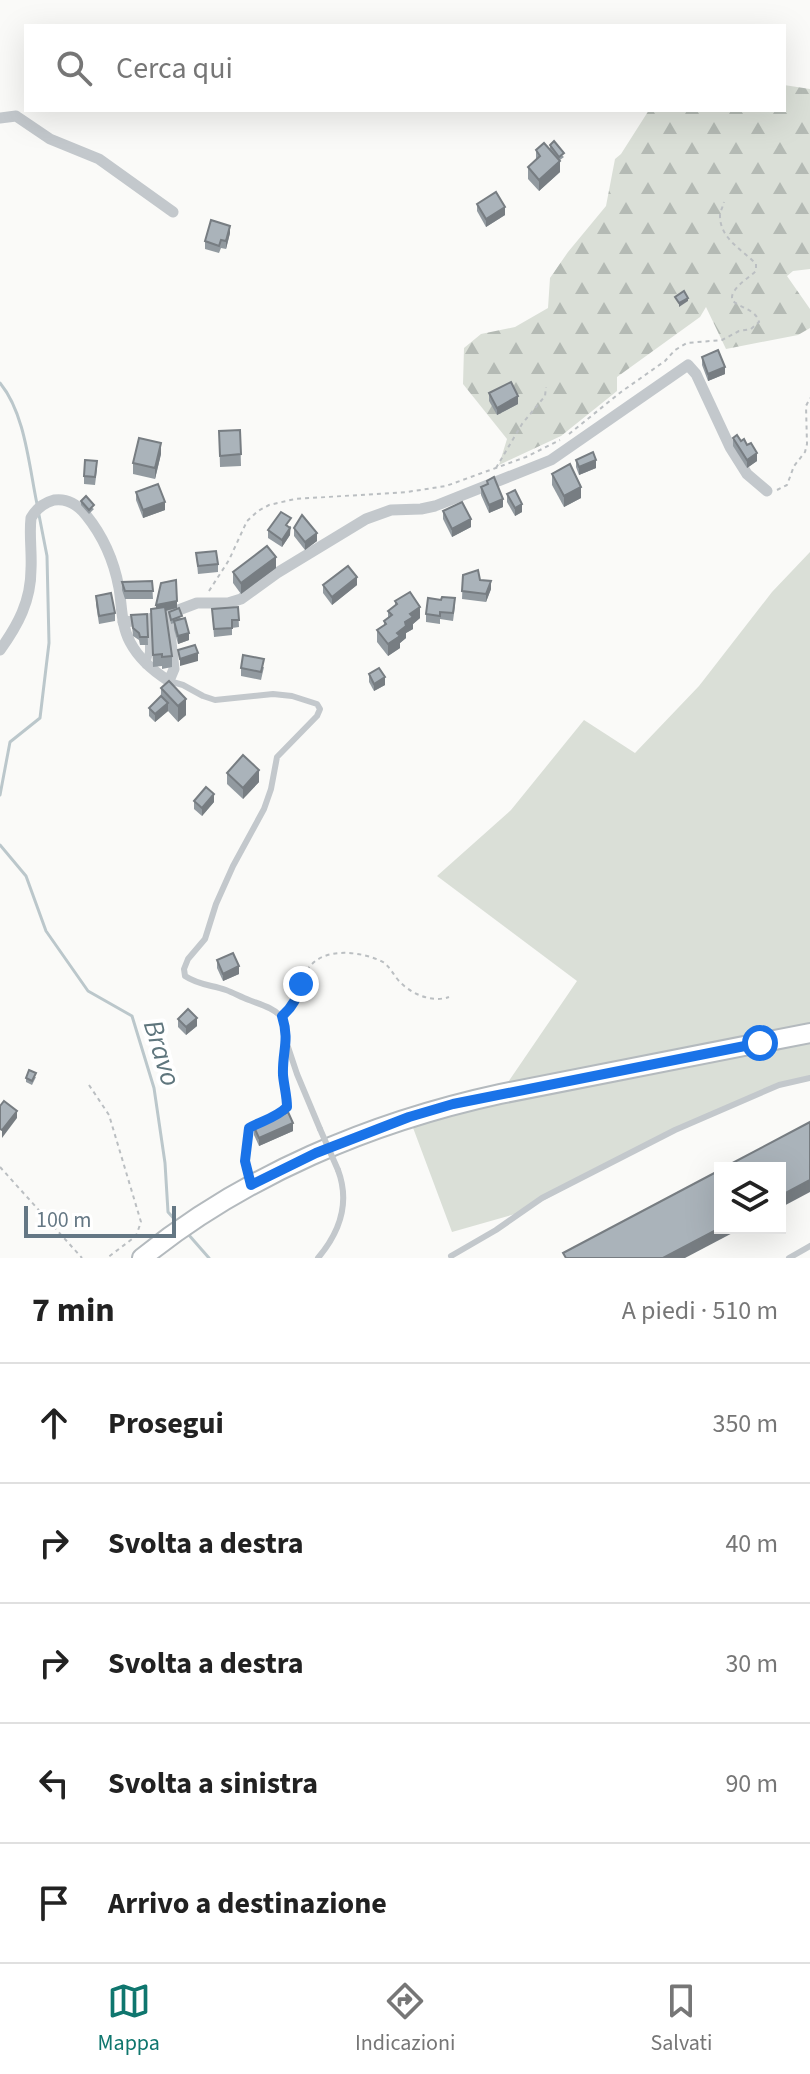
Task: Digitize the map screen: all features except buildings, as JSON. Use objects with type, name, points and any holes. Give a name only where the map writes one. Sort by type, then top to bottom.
[{"type":"main road","points":[[142,1258],[182,1228],[251,1185],[316,1153],[409,1117],[453,1104],[805,1034]]},
{"type":"street","points":[[0,118],[16,116],[50,139],[99,159],[173,212]]},
{"type":"street","points":[[123,622],[168,614],[197,603],[228,603],[241,599],[330,539],[378,514],[435,506],[551,460],[688,365],[696,374],[730,447],[747,474],[767,491]]},
{"type":"street","points":[[0,650],[17,627],[26,607],[31,571],[31,518],[38,508],[57,500],[74,503],[92,521],[107,547],[114,568],[130,644],[146,665],[169,681],[174,669],[168,614]]},
{"type":"street","points":[[146,665],[149,618]]},
{"type":"lane","points":[[169,681],[215,700],[273,694],[311,702],[320,709],[317,716],[277,757],[264,809],[227,879],[205,939],[188,959],[184,969],[185,976],[192,981],[266,1005],[282,1016],[297,1074],[344,1185],[342,1215],[335,1233],[318,1258]]},
{"type":"lane","points":[[251,1185],[245,1161],[249,1128],[279,1115],[287,1107],[283,1063],[287,1044]]},
{"type":"lane","points":[[451,1256],[542,1198],[675,1130],[779,1085],[810,1078]]},
{"type":"lane","points":[[793,1257],[810,1246]]},
{"type":"path","points":[[197,603],[223,572],[247,521],[269,505],[295,499],[407,492],[446,486],[495,469],[563,438],[687,343],[722,340],[751,329],[759,322],[759,316],[737,305],[732,297],[756,271],[756,264],[736,247],[725,232],[720,216],[724,202]]},
{"type":"path","points":[[495,469],[522,424],[545,396],[546,387]]},
{"type":"path","points":[[767,491],[787,485],[794,466],[805,452],[806,406],[810,398]]},
{"type":"path","points":[[282,1016],[296,999],[306,972],[313,963],[331,954],[355,954],[375,960],[390,968],[405,987],[433,1000],[449,997]]},
{"type":"path","points":[[89,1085],[109,1115],[141,1222],[136,1236],[107,1258]]},
{"type":"path","points":[[0,1167],[82,1258]]},
{"type":"green space","points":[[786,85],[810,89],[810,269],[793,271],[787,276],[810,309],[810,328],[798,335],[726,349],[706,307],[700,317],[617,377],[617,391],[561,436],[499,465],[507,439],[463,384],[464,348],[481,334],[515,327],[548,308],[550,278],[606,206],[615,159],[648,112],[786,112]]},
{"type":"green space","points":[[810,552],[810,1078],[779,1085],[675,1130],[522,1212],[452,1232],[409,1117],[500,1094],[577,981],[437,876],[511,810],[584,720],[635,753],[699,686],[772,592]]},
{"type":"waterway","name":"Bravo","points":[[0,383],[21,424],[37,504]]},
{"type":"waterway","name":"Bravo","points":[[0,795],[10,742],[40,718],[49,643],[47,556],[39,515]]},
{"type":"waterway","name":"Bravo","points":[[0,845],[26,876],[46,931],[88,991],[132,1016],[154,1088],[165,1163],[168,1212],[177,1222]]},
{"type":"waterway","name":"Bravo","points":[[188,1234],[209,1258]]},
{"type":"route","points":[[301,984],[296,999],[282,1016],[287,1044],[283,1078],[287,1107],[279,1115],[249,1128],[245,1161],[251,1185],[316,1153],[409,1117],[453,1104],[760,1043]]}]
